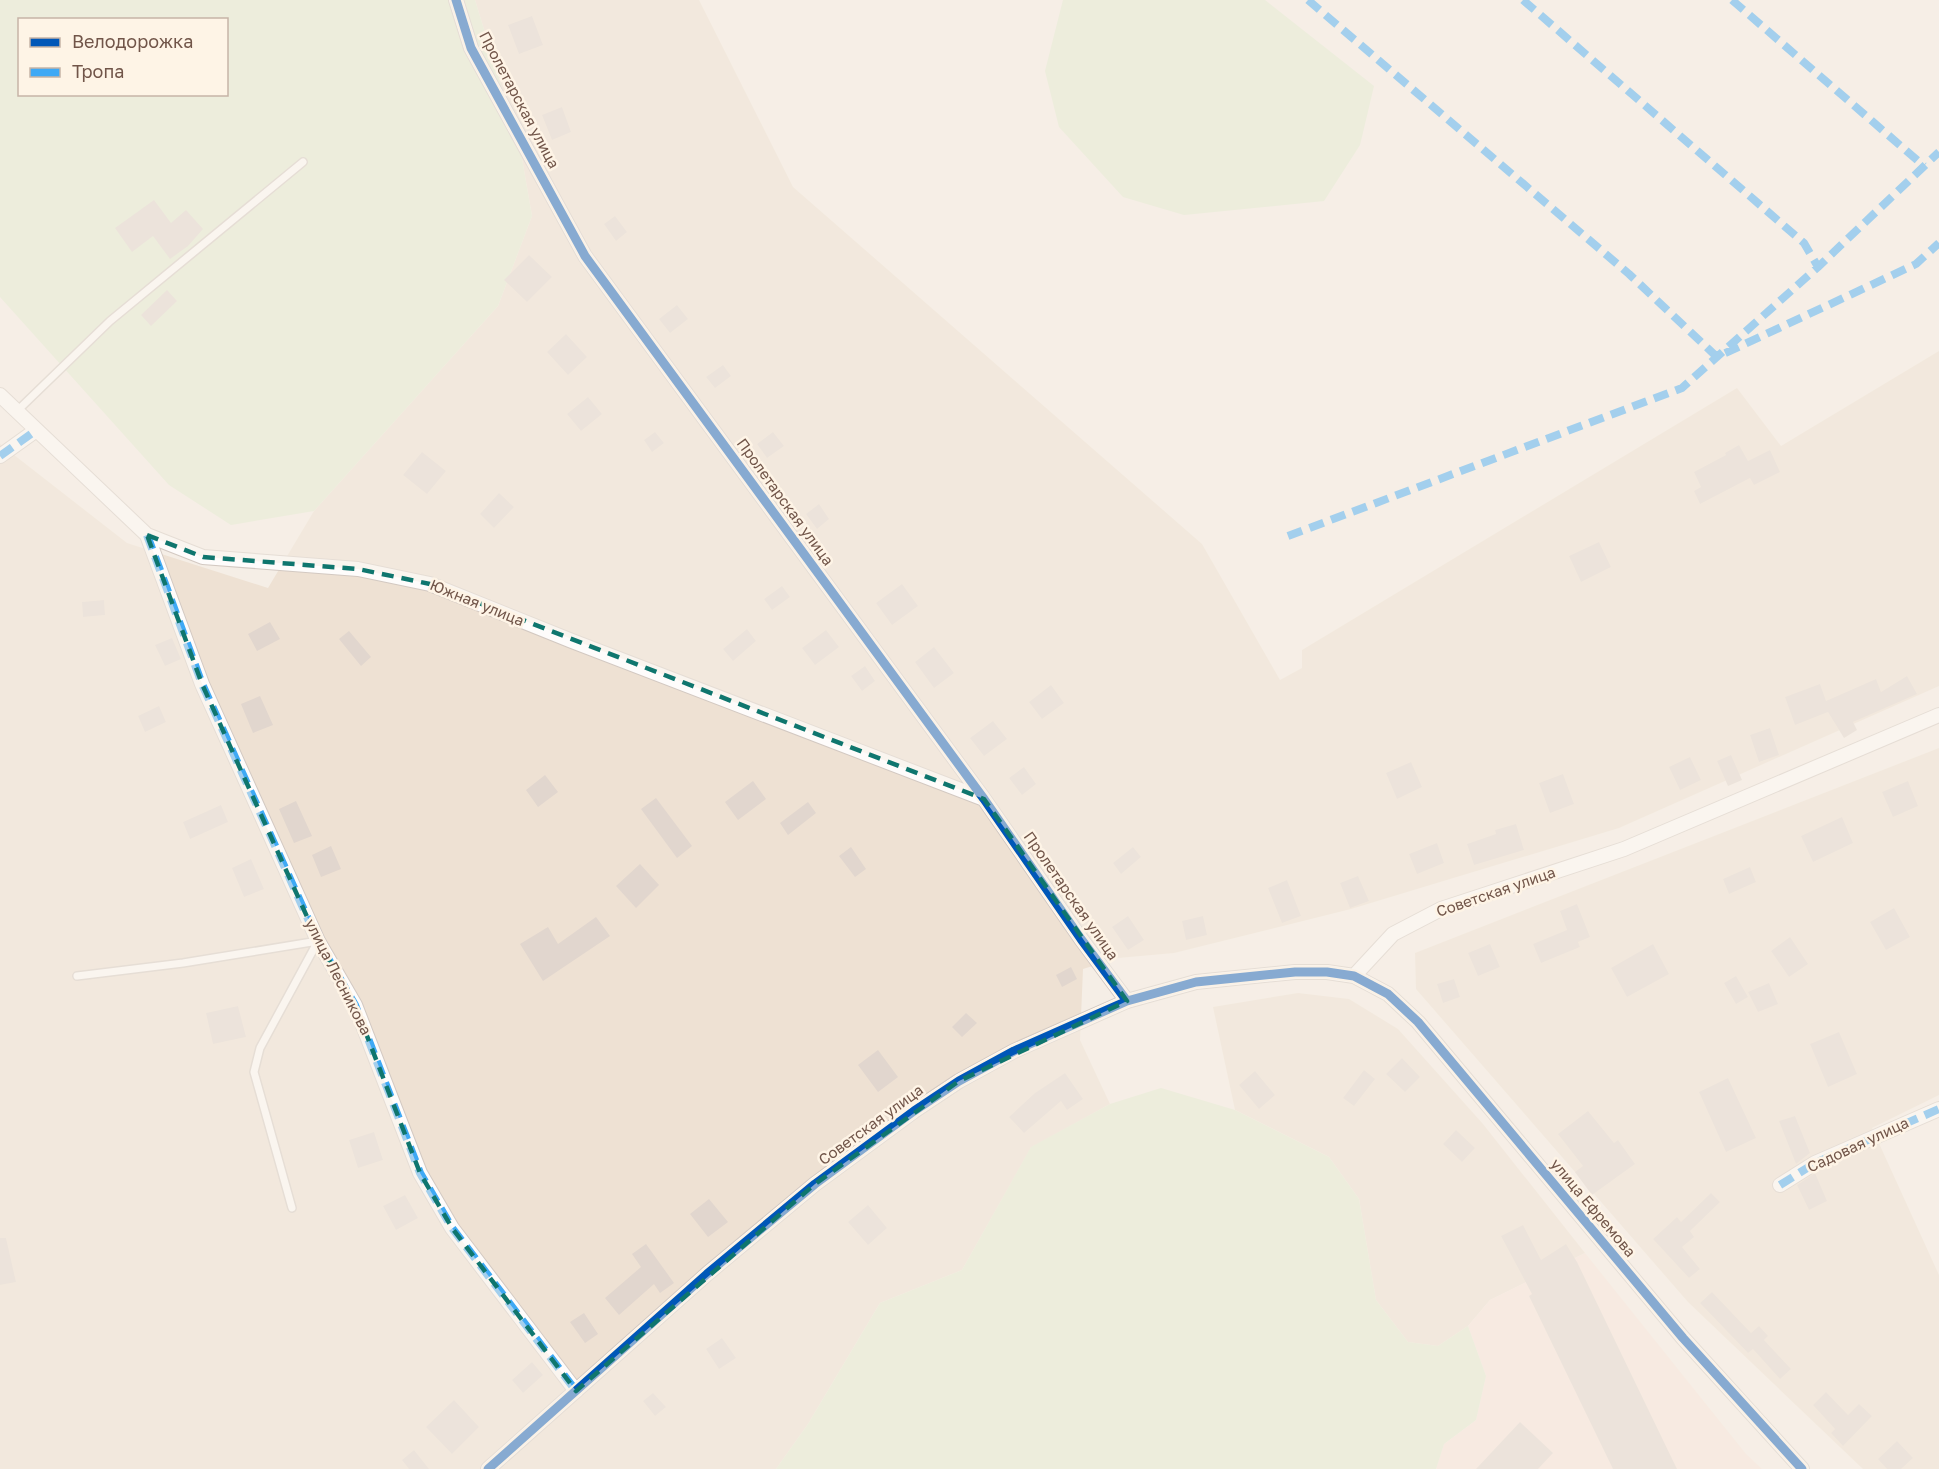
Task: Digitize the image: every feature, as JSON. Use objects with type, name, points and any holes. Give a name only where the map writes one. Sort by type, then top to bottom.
[{"type":"street","name":"Пролетарская улица","points":[[456,0],[471,48],[585,256],[984,799],[1127,1001]]},
{"type":"street","name":"Южная улица","points":[[0,395],[147,535],[203,556],[358,569],[430,584],[984,799]]},
{"type":"street","points":[[0,456],[36,431]]},
{"type":"street","name":"улица Лесникова","points":[[147,535],[202,684],[318,941],[355,1005],[420,1173],[452,1228],[576,1391]]},
{"type":"street","name":"Советская улица","points":[[488,1469],[815,1184],[914,1111],[959,1081],[1014,1051],[1127,1001],[1196,982],[1295,972],[1327,972],[1354,976],[1393,934],[1441,909],[1624,849],[1939,715]]},
{"type":"street","name":"улица Ефремова","points":[[1354,976],[1388,994],[1418,1022],[1683,1338],[1802,1469]]},
{"type":"street","name":"Садовая улица","points":[[1780,1185],[1815,1163],[1939,1109]]},
{"type":"lane","points":[[17,411],[110,321],[303,162]]},
{"type":"lane","points":[[77,976],[183,963],[318,941]]},
{"type":"lane","points":[[292,1208],[254,1072],[260,1048],[318,941]]},
{"type":"highlighted area","points":[[147,535],[203,557],[358,569],[430,584],[984,799],[1127,1001],[959,1081],[815,1184],[576,1391],[452,1228],[420,1173],[355,1005],[318,941],[202,684]]},
{"type":"shaded area","points":[[475,0],[699,0],[793,187],[1202,544],[1280,680],[1302,668],[1302,650],[1737,388],[1781,446],[1939,351],[1939,686],[1619,828],[1351,909],[1174,953],[1118,958],[1083,969],[1080,1040],[1110,1104],[1031,1148],[962,1270],[880,1303],[808,1424],[776,1469],[0,1469],[0,444],[127,543],[268,588],[314,511],[498,306],[532,216],[520,147]]},
{"type":"shaded area","points":[[1939,748],[1939,1095],[1872,1128],[1939,1275],[1939,1469],[1863,1469],[1688,1302],[1416,989],[1415,953]]},
{"type":"shaded area","points":[[1298,993],[1349,999],[1398,1029],[1483,1124],[1585,1253],[1490,1300],[1468,1326],[1438,1346],[1408,1342],[1376,1300],[1359,1199],[1329,1157],[1235,1110],[1213,1007]]},
{"type":"shaded area","points":[[1585,1253],[1746,1454],[1762,1469],[1436,1469],[1444,1444],[1476,1420],[1486,1376],[1468,1326],[1490,1300]]},
{"type":"green space","points":[[0,0],[475,0],[520,147],[532,216],[498,306],[314,511],[231,525],[169,485],[0,297]]},
{"type":"green space","points":[[1063,0],[1265,0],[1374,86],[1360,145],[1324,201],[1184,215],[1123,197],[1059,127],[1045,71]]},
{"type":"green space","points":[[1161,1088],[1235,1110],[1329,1157],[1359,1199],[1376,1300],[1408,1342],[1438,1346],[1468,1326],[1486,1376],[1476,1420],[1444,1444],[1436,1469],[776,1469],[808,1424],[880,1303],[962,1270],[1031,1147],[1110,1104]]},
{"type":"building","points":[[532,16],[543,45],[519,54],[508,25]]},
{"type":"building","points":[[562,107],[571,132],[552,140],[542,115]]},
{"type":"building","points":[[154,200],[171,223],[186,210],[203,229],[188,246],[170,259],[153,236],[132,252],[115,228]]},
{"type":"building","points":[[615,216],[627,232],[616,241],[604,224]]},
{"type":"building","points":[[529,255],[552,277],[527,302],[504,280]]},
{"type":"building","points":[[167,290],[177,301],[151,326],[141,315]]},
{"type":"building","points":[[677,305],[688,319],[670,333],[659,319]]},
{"type":"building","points":[[566,334],[587,357],[568,375],[547,352]]},
{"type":"building","points":[[723,365],[731,376],[715,388],[706,377]]},
{"type":"building","points":[[588,397],[602,414],[581,431],[567,414]]},
{"type":"building","points":[[655,432],[664,443],[652,452],[644,440]]},
{"type":"building","points":[[773,432],[784,446],[767,458],[757,444]]},
{"type":"building","points":[[1739,445],[1748,461],[1770,450],[1780,472],[1754,485],[1750,478],[1700,504],[1694,491],[1701,487],[1694,472],[1726,455],[1725,453]]},
{"type":"building","points":[[422,452],[446,471],[427,494],[403,475]]},
{"type":"building","points":[[499,493],[514,507],[494,528],[480,514]]},
{"type":"building","points":[[819,504],[829,519],[817,529],[806,514]]},
{"type":"building","points":[[1599,542],[1611,567],[1581,582],[1569,556]]},
{"type":"building","points":[[902,584],[918,606],[892,625],[876,603]]},
{"type":"building","points":[[782,586],[790,597],[772,610],[764,599]]},
{"type":"building","points":[[104,600],[105,615],[83,617],[82,602]]},
{"type":"building","points":[[270,622],[280,639],[257,651],[248,634]]},
{"type":"building","points":[[747,629],[756,641],[733,661],[723,649]]},
{"type":"building","points":[[826,630],[839,647],[815,665],[802,648]]},
{"type":"building","points":[[349,631],[371,657],[361,666],[339,639]]},
{"type":"building","points":[[172,638],[181,659],[165,666],[155,645]]},
{"type":"building","points":[[934,647],[954,673],[934,688],[915,662]]},
{"type":"building","points":[[865,666],[875,681],[862,691],[851,676]]},
{"type":"building","points":[[1907,676],[1917,694],[1853,722],[1857,730],[1844,738],[1828,712],[1795,725],[1785,697],[1820,684],[1826,701],[1876,679],[1881,692]]},
{"type":"building","points":[[1051,685],[1064,703],[1042,719],[1029,702]]},
{"type":"building","points":[[260,696],[273,725],[253,733],[241,704]]},
{"type":"building","points":[[159,706],[166,722],[145,732],[138,716]]},
{"type":"building","points":[[993,721],[1007,739],[984,756],[970,738]]},
{"type":"building","points":[[1770,728],[1779,755],[1759,762],[1750,735]]},
{"type":"building","points":[[1731,755],[1742,780],[1728,786],[1717,761]]},
{"type":"building","points":[[1690,757],[1701,780],[1680,790],[1669,767]]},
{"type":"building","points":[[1411,762],[1422,787],[1397,799],[1386,773]]},
{"type":"building","points":[[1024,767],[1036,784],[1022,795],[1009,778]]},
{"type":"building","points":[[1563,774],[1574,804],[1550,813],[1539,783]]},
{"type":"building","points":[[545,775],[558,792],[538,807],[526,790]]},
{"type":"building","points":[[753,781],[766,799],[738,820],[725,802]]},
{"type":"building","points":[[1908,781],[1918,806],[1893,817],[1882,792]]},
{"type":"building","points":[[656,798],[692,846],[677,858],[641,809]]},
{"type":"building","points":[[296,801],[312,836],[294,843],[279,809]]},
{"type":"building","points":[[808,802],[816,813],[788,835],[780,823]]},
{"type":"building","points":[[221,805],[228,822],[190,839],[183,822]]},
{"type":"building","points":[[1842,817],[1853,843],[1813,862],[1801,836]]},
{"type":"building","points":[[1516,824],[1524,850],[1474,865],[1467,844],[1496,834],[1495,830]]},
{"type":"building","points":[[1437,843],[1444,863],[1417,874],[1409,854]]},
{"type":"building","points":[[331,846],[341,869],[321,877],[312,855]]},
{"type":"building","points":[[851,847],[866,869],[855,877],[839,856]]},
{"type":"building","points":[[1133,847],[1141,857],[1121,874],[1113,863]]},
{"type":"building","points":[[251,859],[264,889],[244,897],[232,868]]},
{"type":"building","points":[[640,864],[659,885],[636,908],[616,886]]},
{"type":"building","points":[[1750,867],[1756,882],[1729,894],[1723,879]]},
{"type":"building","points":[[1358,876],[1369,901],[1350,908],[1340,883]]},
{"type":"building","points":[[1287,880],[1301,916],[1282,923],[1268,888]]},
{"type":"building","points":[[1577,904],[1590,937],[1578,942],[1580,947],[1541,963],[1533,944],[1567,930],[1560,911]]},
{"type":"building","points":[[1894,908],[1910,937],[1886,950],[1870,922]]},
{"type":"building","points":[[1128,916],[1144,940],[1128,950],[1112,927]]},
{"type":"building","points":[[1203,916],[1207,935],[1186,940],[1182,921]]},
{"type":"building","points":[[596,917],[610,936],[543,981],[520,944],[548,927],[558,944]]},
{"type":"building","points":[[1790,937],[1808,964],[1789,977],[1771,951]]},
{"type":"building","points":[[1490,944],[1500,967],[1478,976],[1468,953]]},
{"type":"building","points":[[1653,944],[1669,974],[1627,997],[1611,968]]},
{"type":"building","points":[[1071,967],[1077,979],[1062,987],[1056,975]]},
{"type":"building","points":[[1736,976],[1748,997],[1736,1004],[1724,983]]},
{"type":"building","points":[[1454,979],[1460,997],[1443,1003],[1437,984]]},
{"type":"building","points":[[1769,983],[1778,1004],[1758,1012],[1748,992]]},
{"type":"building","points":[[238,1006],[246,1037],[213,1044],[206,1013]]},
{"type":"building","points":[[966,1013],[977,1023],[962,1037],[952,1027]]},
{"type":"building","points":[[1839,1032],[1857,1074],[1828,1087],[1810,1044]]},
{"type":"building","points":[[878,1050],[898,1077],[878,1092],[858,1065]]},
{"type":"building","points":[[1402,1058],[1420,1077],[1405,1092],[1386,1074]]},
{"type":"building","points":[[1364,1070],[1375,1079],[1354,1106],[1343,1098]]},
{"type":"building","points":[[1255,1071],[1275,1095],[1259,1109],[1239,1085]]},
{"type":"building","points":[[1065,1073],[1083,1099],[1067,1110],[1061,1101],[1024,1133],[1009,1117],[1035,1093]]},
{"type":"building","points":[[1728,1078],[1756,1138],[1726,1152],[1699,1092]]},
{"type":"building","points":[[1588,1111],[1614,1143],[1618,1140],[1635,1164],[1592,1195],[1575,1172],[1583,1166],[1558,1134]]},
{"type":"building","points":[[1795,1116],[1810,1153],[1796,1164],[1779,1121]]},
{"type":"building","points":[[1456,1130],[1475,1148],[1462,1162],[1443,1144]]},
{"type":"building","points":[[374,1132],[383,1160],[358,1168],[349,1140]]},
{"type":"building","points":[[1815,1173],[1827,1201],[1809,1210],[1797,1185]]},
{"type":"building","points":[[1711,1193],[1720,1202],[1690,1231],[1694,1237],[1682,1247],[1700,1269],[1689,1278],[1653,1239],[1677,1217],[1681,1222]]},
{"type":"building","points":[[405,1195],[418,1218],[396,1230],[383,1206]]},
{"type":"building","points":[[709,1199],[728,1222],[708,1237],[690,1214]]},
{"type":"building","points":[[868,1205],[887,1228],[868,1245],[848,1222]]},
{"type":"building","points":[[1523,1225],[1541,1260],[1566,1244],[1577,1262],[1677,1469],[1613,1469],[1529,1296],[1532,1294],[1501,1236]]},
{"type":"building","points":[[0,1238],[6,1238],[16,1282],[0,1285]]},
{"type":"building","points":[[646,1244],[674,1283],[660,1293],[654,1284],[619,1315],[605,1298],[641,1267],[632,1254]]},
{"type":"building","points":[[1712,1292],[1751,1333],[1759,1326],[1768,1336],[1764,1340],[1791,1369],[1780,1379],[1753,1349],[1748,1353],[1700,1303]]},
{"type":"building","points":[[584,1313],[598,1334],[585,1343],[570,1322]]},
{"type":"building","points":[[722,1338],[736,1358],[719,1369],[706,1349]]},
{"type":"building","points":[[532,1362],[543,1375],[523,1393],[512,1380]]},
{"type":"building","points":[[1826,1392],[1848,1415],[1859,1404],[1872,1416],[1843,1446],[1831,1433],[1835,1429],[1813,1405]]},
{"type":"building","points":[[653,1393],[666,1407],[655,1416],[643,1401]]},
{"type":"building","points":[[454,1400],[479,1427],[452,1454],[426,1427]]},
{"type":"building","points":[[1520,1422],[1553,1453],[1538,1469],[1476,1469]]},
{"type":"building","points":[[1897,1441],[1913,1458],[1901,1469],[1887,1469],[1878,1459]]},
{"type":"building","points":[[414,1450],[429,1469],[409,1469],[402,1460]]},
{"type":"marked path","points":[[1308,0],[1629,274],[1717,357],[1916,264],[1939,243]]},
{"type":"marked path","points":[[1523,0],[1804,243],[1818,267]]},
{"type":"marked path","points":[[1732,0],[1924,166]]},
{"type":"marked path","points":[[1288,536],[1682,388],[1818,267],[1939,152]]},
{"type":"marked path","points":[[0,456],[35,431]]},
{"type":"marked path","points":[[147,535],[202,684],[318,941],[355,1005],[420,1173],[452,1228],[576,1391]]},
{"type":"marked path","points":[[1780,1185],[1815,1163],[1939,1109]]},
{"type":"cycle path","points":[[456,0],[471,48],[585,256],[984,799],[1127,1001]]},
{"type":"cycle path","points":[[488,1469],[707,1274],[815,1184],[959,1081],[1014,1051],[1127,1001],[1196,982],[1295,972],[1327,972],[1354,976],[1388,994],[1418,1022],[1683,1338],[1802,1469]]}]
